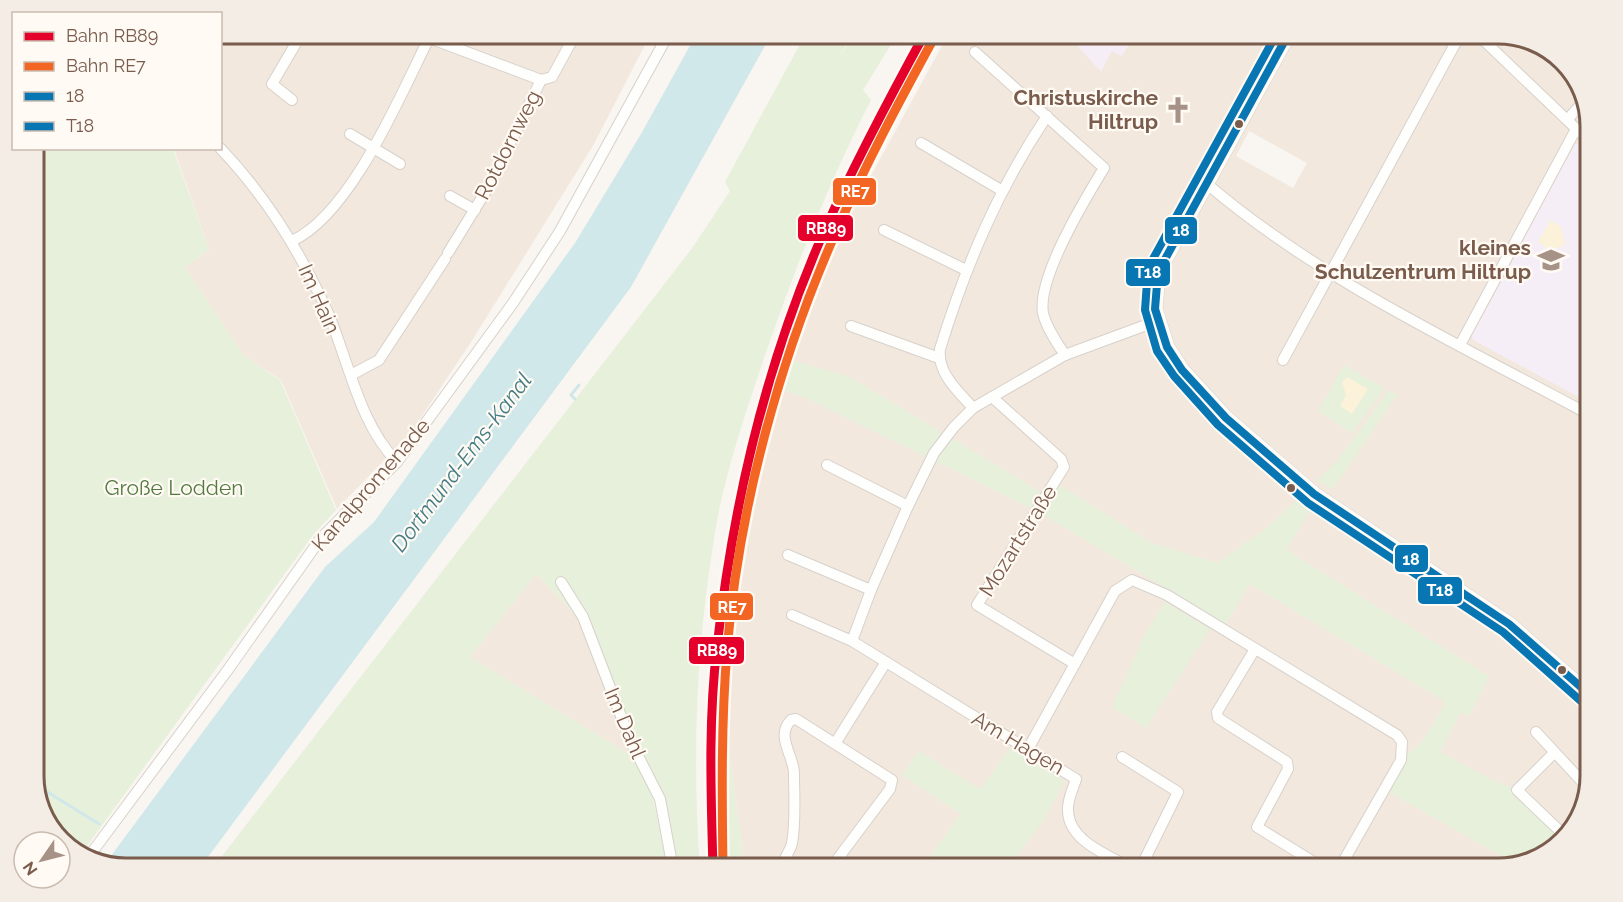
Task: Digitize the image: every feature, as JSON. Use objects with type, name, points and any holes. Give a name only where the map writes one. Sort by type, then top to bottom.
[{"type":"street","points":[[292,100],[272,84],[296,44]]},
{"type":"street","points":[[292,242],[323,220],[375,148],[426,44]]},
{"type":"street","name":"Rotdornweg","points":[[351,375],[379,360],[475,210],[541,80],[552,77],[570,44]]},
{"type":"street","name":"Kanalpromenade","points":[[93,851],[227,671],[321,538],[397,462],[513,303],[560,231],[663,44]]},
{"type":"street","points":[[1283,44],[1158,272],[1155,298],[1157,321],[1167,347],[1182,370],[1226,418],[1288,474],[1328,504],[1492,611],[1546,654],[1580,686]]},
{"type":"street","points":[[1283,360],[1332,274],[1455,44]]},
{"type":"street","points":[[1488,44],[1579,132]]},
{"type":"street","points":[[448,45],[541,80]]},
{"type":"street","points":[[975,52],[1104,168],[1069,230],[1044,293],[1044,314],[1065,355]]},
{"type":"street","points":[[1568,119],[1578,108]]},
{"type":"street","points":[[973,408],[949,380],[939,358],[966,270],[1001,190],[1020,154],[1047,116]]},
{"type":"street","points":[[1460,345],[1576,129]]},
{"type":"street","points":[[350,134],[400,164]]},
{"type":"street","points":[[921,143],[1001,190]]},
{"type":"street","name":"Im Hain","points":[[222,150],[292,242],[328,314],[351,375],[382,445],[397,462]]},
{"type":"street","points":[[1206,183],[1269,232],[1332,274],[1579,409]]},
{"type":"street","name":"Rotdornweg","points":[[450,196],[475,210]]},
{"type":"street","points":[[884,230],[966,270]]},
{"type":"street","points":[[852,641],[871,590],[934,453],[973,408],[1065,355],[1157,321]]},
{"type":"street","points":[[851,326],[939,358]]},
{"type":"street","name":"Mozartstraße","points":[[992,397],[1061,459],[1064,467],[977,605],[1075,664]]},
{"type":"street","points":[[827,465],[908,506]]},
{"type":"street","points":[[788,555],[871,590]]},
{"type":"street","points":[[1028,749],[1115,591],[1132,580],[1167,595],[1398,735],[1402,742],[1401,760],[1345,858]]},
{"type":"street","name":"Im Dahl","points":[[561,582],[583,617],[631,742],[660,799],[671,858]]},
{"type":"street","name":"Am Hagen","points":[[792,615],[852,641],[1076,779],[1067,809],[1075,832],[1082,840],[1114,858]]},
{"type":"street","points":[[1255,649],[1216,712],[1218,718],[1287,762],[1288,769],[1257,826],[1308,858]]},
{"type":"street","points":[[836,742],[886,662]]},
{"type":"street","points":[[785,858],[792,845],[794,781],[793,764],[785,746],[786,728],[791,720],[796,719],[885,773],[892,784],[838,858]]},
{"type":"street","points":[[1536,732],[1580,780]]},
{"type":"street","points":[[1554,753],[1517,790],[1559,831]]},
{"type":"street","points":[[1122,757],[1178,792],[1145,858]]},
{"type":"shaded area","points":[[222,44],[645,44],[594,144],[473,339],[412,431],[337,509],[281,380],[243,355],[185,268],[209,249],[174,150],[222,150]]},
{"type":"shaded area","points":[[943,44],[1498,44],[1514,45],[1534,52],[1552,64],[1566,80],[1575,99],[1579,120],[1580,777],[1577,798],[1571,813],[1548,842],[1539,848],[1509,858],[744,858],[727,734],[729,639],[743,537],[768,433],[809,289]],"holes":[[[1249,131],[1307,163],[1293,188],[1236,156]]]},
{"type":"shaded area","points":[[1076,44],[1129,44],[1122,56],[1112,51],[1101,72]]},
{"type":"shaded area","name":"kleines Schulzentrum Hiltrup","points":[[1575,144],[1579,144],[1579,397],[1473,340],[1472,336]]},
{"type":"shaded area","points":[[536,574],[578,618],[634,757],[469,657]]},
{"type":"green space","points":[[800,44],[847,44],[836,61],[848,44],[891,44],[863,90],[871,100],[825,197],[786,296],[734,450],[723,494],[708,580],[697,704],[696,786],[699,858],[675,858],[667,815],[578,618],[536,574],[470,657],[634,757],[653,799],[666,858],[221,858],[693,247],[730,191],[725,182]]},
{"type":"green space","name":"Große Lodden","points":[[44,150],[173,150],[209,249],[185,268],[243,355],[280,380],[336,510],[313,535],[86,848],[72,839],[72,830],[63,830],[52,813],[44,782]]},
{"type":"green space","points":[[792,360],[850,377],[1049,497],[1058,484],[1152,543],[1217,563],[1264,530],[1299,498],[1310,507],[1310,511],[1286,550],[1489,676],[1469,716],[1461,712],[1440,752],[1492,780],[1517,790],[1559,831],[1539,848],[1519,856],[1505,858],[1384,789],[1401,760],[1423,741],[1446,702],[1250,584],[1226,624],[1040,513],[813,401],[784,390]]},
{"type":"green space","points":[[1344,365],[1385,388],[1352,433],[1318,411]]},
{"type":"green space","points":[[1389,390],[1397,395],[1333,489],[1317,480],[1337,461]]},
{"type":"green space","points":[[1165,602],[1210,629],[1146,728],[1112,707],[1145,634]]},
{"type":"green space","points":[[729,639],[727,734],[744,858],[720,858],[718,738]]},
{"type":"green space","points":[[1012,746],[1065,781],[1043,821],[1015,858],[929,858],[961,814],[902,775],[919,751],[980,789]]},
{"type":"sand","points":[[1551,220],[1561,227],[1565,245],[1554,249],[1538,242]]},
{"type":"sand","points":[[1347,377],[1368,389],[1352,414],[1340,406],[1346,395],[1342,382]]},
{"type":"water","name":"Dortmund-Ems-Kanal","points":[[691,44],[766,44],[631,287],[207,858],[110,857],[325,567],[374,522],[575,243],[641,134]]},
{"type":"waterway","points":[[575,399],[571,395],[579,385]]},
{"type":"waterway","points":[[45,790],[99,824]]},
{"type":"rail line","name":"RB89","points":[[713,858],[711,758],[714,675],[732,540],[755,433],[786,328],[826,227],[919,44]]},
{"type":"rail line","name":"RE7","points":[[723,858],[723,733],[727,651],[741,544],[764,437],[779,384],[815,281],[847,207],[931,44]]},
{"type":"transit line","name":"T18","points":[[1271,44],[1148,268],[1145,310],[1157,351],[1174,376],[1218,425],[1308,503],[1503,632],[1580,700]]},
{"type":"transit line","name":"18","points":[[1283,44],[1158,272],[1155,309],[1167,347],[1182,370],[1226,418],[1314,494],[1509,624],[1580,686]]},
{"type":"place","name":"Christuskirche Hiltrup","points":[[1178,110]]},
{"type":"place","name":"kleines Schulzentrum Hiltrup","points":[[1551,260]]}]
